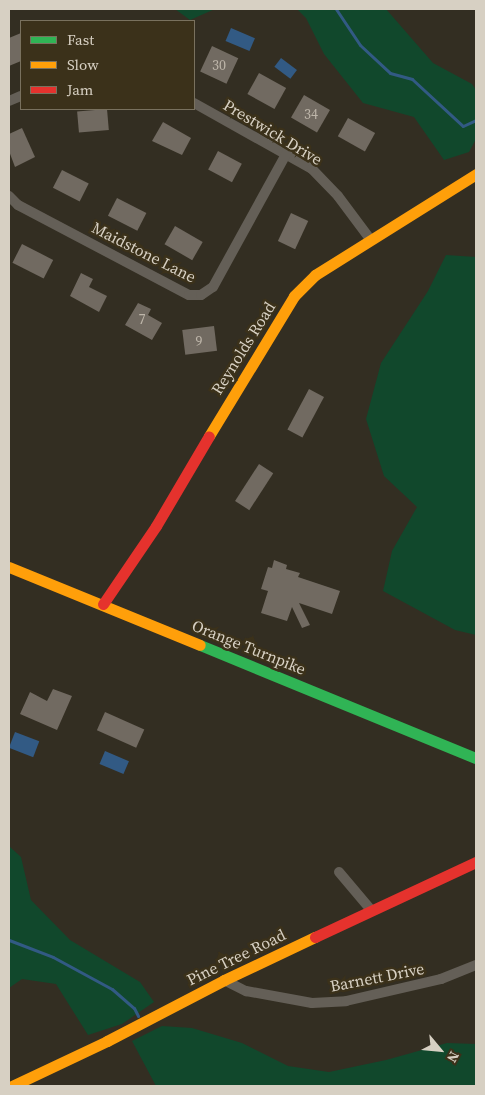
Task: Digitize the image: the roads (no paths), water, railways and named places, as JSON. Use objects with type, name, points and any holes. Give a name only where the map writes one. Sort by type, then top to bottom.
[{"type":"street","name":"Prestwick Drive","points":[[195,104],[312,169],[338,196],[370,239]]},
{"type":"street","name":"Maidstone Lane","points":[[9,196],[18,205],[189,294],[201,295],[213,287],[286,154]]},
{"type":"street","name":"Reynolds Road","points":[[103,604],[156,526],[258,352],[294,296],[315,275],[476,174]]},
{"type":"street","name":"Orange Turnpike","points":[[9,567],[476,758]]},
{"type":"street","name":"Pine Tree Road","points":[[12,1086],[107,1042],[224,980],[476,862]]},
{"type":"street","points":[[339,872],[372,911]]},
{"type":"street","name":"Barnett Drive","points":[[224,980],[246,991],[312,1003],[346,1000],[441,979],[476,965]]},
{"type":"water","points":[[231,28],[255,38],[249,51],[226,41]]},
{"type":"water","points":[[281,58],[297,70],[290,79],[274,67]]},
{"type":"water","points":[[15,732],[39,741],[33,757],[9,748]]},
{"type":"water","points":[[105,751],[129,761],[123,774],[100,764]]},
{"type":"waterway","points":[[336,9],[360,45],[390,73],[412,79],[463,126],[476,120]]},
{"type":"waterway","points":[[9,940],[53,957],[112,989],[134,1008],[138,1016]]}]
